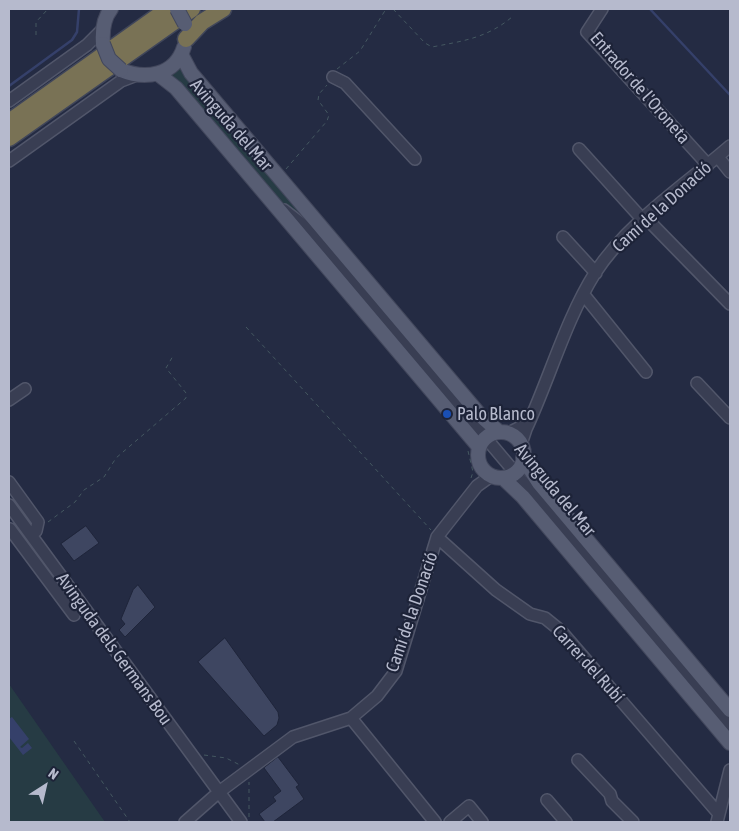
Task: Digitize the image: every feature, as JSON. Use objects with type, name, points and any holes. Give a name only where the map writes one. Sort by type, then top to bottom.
[{"type":"highway","points":[[9,122],[168,9]]},
{"type":"highway","points":[[9,138],[192,9]]},
{"type":"highway","points":[[184,39],[202,22],[223,9]]},
{"type":"main road","name":"Avinguda del Mar","points":[[177,9],[192,73],[480,415],[504,432],[522,451],[539,483],[730,710]]},
{"type":"main road","points":[[108,10],[102,30],[103,44],[109,59],[121,70],[134,76],[158,74],[172,67],[184,39]]},
{"type":"main road","name":"Avinguda del Mar","points":[[158,74],[176,88],[482,442]]},
{"type":"main road","points":[[504,432],[482,442],[478,458],[498,473],[522,451]]},
{"type":"main road","name":"Avinguda del Mar","points":[[498,473],[523,497],[730,743]]},
{"type":"street","name":"Entrador de l'Oroneta","points":[[602,9],[587,32],[708,166]]},
{"type":"street","points":[[9,101],[87,45],[102,30]]},
{"type":"street","points":[[9,161],[121,81],[134,76]]},
{"type":"street","points":[[333,77],[345,83],[415,159]]},
{"type":"street","name":"Camí de la Donació","points":[[522,451],[536,407],[584,295],[596,273],[618,243],[730,146]]},
{"type":"street","points":[[579,150],[644,219],[730,304]]},
{"type":"street","points":[[718,157],[730,172]]},
{"type":"street","name":"Avinguda del Mar","points":[[288,189],[311,232],[482,442],[498,473],[730,727]]},
{"type":"street","name":"Avinguda del Mar","points":[[273,202],[311,232]]},
{"type":"street","points":[[563,237],[596,273]]},
{"type":"street","points":[[584,295],[646,372]]},
{"type":"street","points":[[697,383],[730,418]]},
{"type":"street","points":[[9,400],[25,389]]},
{"type":"street","name":"Camí de la Donació","points":[[504,432],[522,426],[536,407]]},
{"type":"street","name":"Camí de la Donació","points":[[185,822],[220,792],[293,737],[351,718],[377,696],[396,671],[437,536],[476,486],[498,473]]},
{"type":"street","points":[[9,482],[38,522],[36,532]]},
{"type":"street","name":"Avinguda dels Germans Bou","points":[[9,505],[241,822]]},
{"type":"street","points":[[10,529],[74,616]]},
{"type":"street","name":"Carrer del Rubí","points":[[437,536],[496,590],[530,614],[545,618],[561,631],[718,818]]},
{"type":"street","points":[[351,718],[435,822]]},
{"type":"street","points":[[578,760],[610,794],[612,801],[633,822]]},
{"type":"street","points":[[718,818],[730,770]]},
{"type":"street","points":[[546,800],[566,822]]},
{"type":"street","points":[[450,822],[469,806],[482,822]]},
{"type":"path","points":[[36,36],[36,22],[48,9]]},
{"type":"path","points":[[278,177],[327,121],[329,115],[318,100],[319,94],[338,68],[360,51],[386,9]]},
{"type":"path","points":[[393,9],[425,43],[432,47],[473,39],[497,30],[512,17]]},
{"type":"path","points":[[246,328],[437,536]]},
{"type":"path","points":[[36,532],[75,502],[84,490],[104,477],[116,458],[186,398],[186,393],[166,368],[172,356]]},
{"type":"path","points":[[74,741],[130,822]]},
{"type":"path","points":[[201,753],[206,756],[226,758],[239,765],[252,760],[256,765]]},
{"type":"path","points":[[249,780],[251,791],[248,807],[252,822]]},
{"type":"shaded area","points":[[181,65],[287,194],[306,224],[282,203],[169,75]]},
{"type":"shaded area","points":[[9,684],[105,822],[9,822]]},
{"type":"water","points":[[12,717],[29,739],[20,747],[22,748],[28,743],[32,748],[23,755],[9,737],[9,719]]},
{"type":"building","points":[[86,526],[99,543],[74,561],[61,544]]},
{"type":"building","points":[[138,585],[155,607],[125,637],[119,630],[125,624],[121,619],[133,590]]},
{"type":"building","points":[[225,638],[278,712],[277,725],[264,736],[198,662]]},
{"type":"building","points":[[278,757],[299,785],[296,787],[304,799],[273,822],[265,822],[259,814],[276,801],[273,797],[281,791],[264,768]]},
{"type":"waterway","points":[[9,86],[72,40],[77,32],[79,9]]},
{"type":"waterway","points":[[650,9],[730,95]]},
{"type":"place","name":"Palo Blanco","points":[[447,414]]}]
